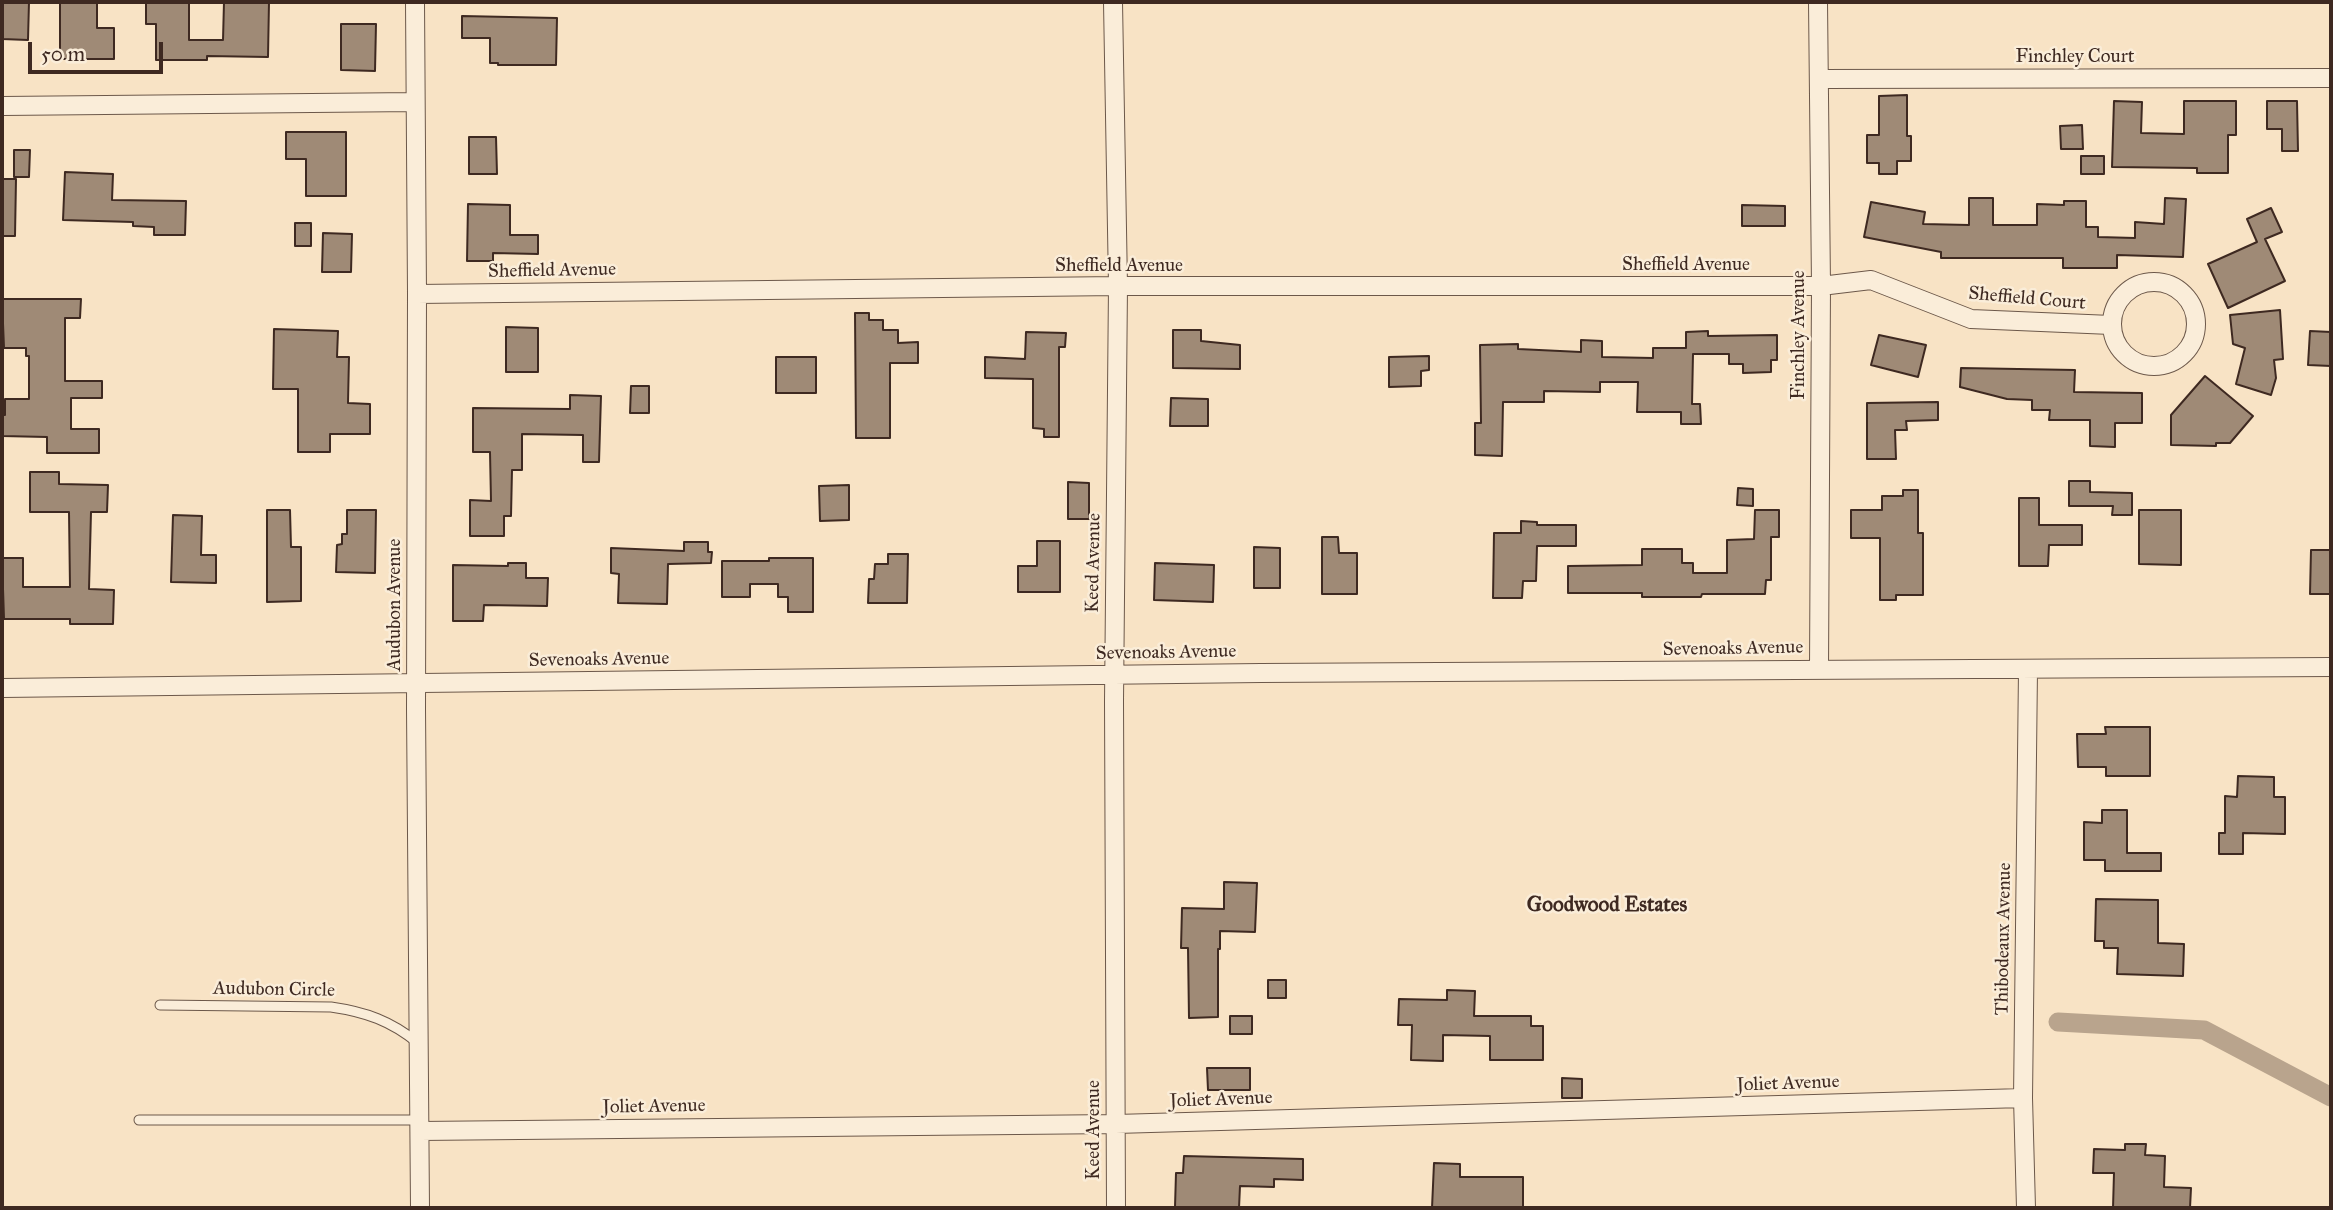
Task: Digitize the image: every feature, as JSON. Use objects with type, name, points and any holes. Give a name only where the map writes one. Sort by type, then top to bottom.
[{"type":"street","name":"Audubon Avenue","points":[[415,2],[420,1208]]},
{"type":"street","name":"Keed Avenue","points":[[1113,2],[1118,286],[1114,676],[1116,1208]]},
{"type":"street","name":"Finchley Avenue","points":[[1818,2],[1821,286],[1819,669]]},
{"type":"street","name":"Finchley Court","points":[[1820,79],[2331,78]]},
{"type":"street","points":[[2,106],[415,102]]},
{"type":"street","name":"Sheffield Court","points":[[1821,286],[1871,280],[1971,319],[2111,325]]},
{"type":"street","name":"Sheffield Court","points":[[2143,282],[2162,282],[2180,289],[2192,303],[2197,322],[2194,341],[2183,356],[2166,365],[2147,366],[2129,358],[2116,344],[2111,325],[2115,307],[2126,291],[2143,282]]},
{"type":"street","name":"Sheffield Avenue","points":[[417,294],[1118,286],[1821,286]]},
{"type":"street","name":"Sevenoaks Avenue","points":[[2,688],[1819,669],[2331,667]]},
{"type":"street","name":"Thibodeaux Avenue","points":[[2026,1208],[2024,1098],[2028,670]]},
{"type":"street","name":"Joliet Avenue","points":[[420,1126],[1115,1124],[2024,1098]]},
{"type":"lane","name":"Audubon Circle","points":[[160,1005],[331,1007],[349,1010],[398,1027],[419,1045]]},
{"type":"lane","points":[[139,1120],[420,1126]]},
{"type":"building","points":[[2,2],[29,2],[28,40],[2,39]]},
{"type":"building","points":[[60,2],[97,2],[97,28],[114,28],[114,59],[60,59]]},
{"type":"building","points":[[189,2],[189,40],[223,40],[224,2],[269,2],[268,57],[207,56],[207,60],[156,60],[156,24],[146,24],[146,3]]},
{"type":"building","points":[[462,16],[557,18],[556,65],[490,63],[490,38],[462,38]]},
{"type":"building","points":[[341,24],[376,24],[375,71],[341,70]]},
{"type":"building","points":[[1907,95],[1907,136],[1911,136],[1911,161],[1897,161],[1897,174],[1879,174],[1879,163],[1867,163],[1867,135],[1879,135],[1879,96]]},
{"type":"building","points":[[2114,101],[2142,102],[2141,133],[2184,134],[2184,101],[2236,101],[2236,135],[2228,135],[2228,173],[2197,173],[2197,168],[2112,167]]},
{"type":"building","points":[[2267,101],[2297,101],[2298,151],[2282,151],[2282,129],[2267,129]]},
{"type":"building","points":[[2082,125],[2083,149],[2061,149],[2060,126]]},
{"type":"building","points":[[286,132],[346,132],[346,196],[306,196],[306,159],[286,159]]},
{"type":"building","points":[[469,137],[496,137],[497,174],[469,174]]},
{"type":"building","points":[[14,150],[30,150],[29,177],[14,177]]},
{"type":"building","points":[[2081,156],[2104,156],[2104,174],[2081,174]]},
{"type":"building","points":[[65,172],[113,174],[112,200],[186,201],[185,235],[154,235],[154,227],[133,226],[133,222],[63,220]]},
{"type":"building","points":[[2,179],[16,179],[15,236],[2,236]]},
{"type":"building","points":[[1969,198],[1993,198],[1993,225],[2037,225],[2037,204],[2064,205],[2064,201],[2086,201],[2086,227],[2098,227],[2098,237],[2135,238],[2135,222],[2164,224],[2165,198],[2186,199],[2183,257],[2117,255],[2117,268],[2063,268],[2063,258],[1941,258],[1941,252],[1864,237],[1871,202],[1925,212],[1923,224],[1969,225]]},
{"type":"building","points":[[468,204],[510,205],[510,235],[538,235],[538,254],[493,253],[493,261],[467,261]]},
{"type":"building","points":[[1742,205],[1785,206],[1785,226],[1742,226]]},
{"type":"building","points":[[2271,208],[2282,232],[2265,239],[2285,281],[2228,308],[2208,264],[2257,242],[2247,219]]},
{"type":"building","points":[[295,223],[311,223],[311,246],[295,246]]},
{"type":"building","points":[[323,233],[352,234],[351,272],[322,272]]},
{"type":"building","points":[[2,299],[81,299],[80,318],[65,318],[65,381],[102,381],[102,398],[71,398],[71,429],[99,429],[99,453],[47,453],[47,437],[2,436],[5,399],[29,399],[29,356],[26,356],[26,348],[4,348]]},
{"type":"building","points":[[2280,310],[2283,359],[2274,360],[2276,378],[2271,395],[2236,384],[2245,348],[2233,344],[2230,315]]},
{"type":"building","points":[[855,313],[869,313],[869,320],[883,320],[883,330],[898,330],[898,343],[918,342],[918,363],[890,363],[890,438],[856,438]]},
{"type":"building","points":[[506,327],[538,328],[538,372],[506,372]]},
{"type":"building","points":[[274,329],[338,331],[337,357],[349,357],[348,403],[370,404],[370,434],[330,434],[330,452],[298,452],[298,389],[273,389]]},
{"type":"building","points":[[1173,330],[1201,330],[1201,341],[1240,345],[1240,369],[1173,368]]},
{"type":"building","points":[[1708,331],[1708,336],[1777,335],[1777,360],[1771,360],[1771,372],[1743,373],[1743,364],[1729,364],[1729,354],[1693,354],[1692,404],[1700,404],[1701,424],[1681,424],[1681,412],[1637,412],[1638,382],[1600,382],[1600,392],[1544,391],[1544,402],[1503,402],[1502,456],[1475,455],[1475,423],[1481,423],[1480,345],[1518,344],[1518,349],[1581,352],[1581,340],[1602,341],[1602,357],[1653,358],[1653,348],[1686,348],[1686,332]]},
{"type":"building","points":[[2310,331],[2331,332],[2331,366],[2308,365]]},
{"type":"building","points":[[1026,332],[1066,333],[1065,347],[1059,347],[1059,437],[1044,437],[1044,429],[1033,428],[1033,379],[985,378],[985,357],[1025,359]]},
{"type":"building","points":[[1879,335],[1926,345],[1918,377],[1871,365]]},
{"type":"building","points":[[1429,356],[1429,370],[1421,371],[1421,386],[1389,387],[1389,357]]},
{"type":"building","points":[[776,357],[816,357],[816,393],[776,393]]},
{"type":"building","points":[[1961,368],[2075,370],[2074,392],[2142,393],[2142,423],[2115,423],[2115,447],[2090,446],[2090,420],[2049,420],[2050,410],[2032,410],[2032,400],[2007,399],[1960,387]]},
{"type":"building","points":[[2205,376],[2253,416],[2230,443],[2216,443],[2216,446],[2171,445],[2171,415]]},
{"type":"building","points":[[631,386],[649,386],[649,413],[630,413]]},
{"type":"building","points":[[570,395],[601,396],[599,462],[583,462],[583,435],[522,434],[522,470],[512,470],[511,516],[504,516],[504,536],[470,536],[470,500],[491,501],[490,452],[473,452],[473,408],[570,409]]},
{"type":"building","points":[[1171,398],[1208,399],[1208,426],[1170,426]]},
{"type":"building","points":[[1938,402],[1938,420],[1906,421],[1907,430],[1895,430],[1896,459],[1867,459],[1867,403]]},
{"type":"building","points":[[30,472],[59,472],[59,484],[108,485],[107,512],[91,512],[89,589],[114,590],[113,624],[70,624],[70,619],[4,619],[2,558],[23,558],[23,587],[70,587],[69,512],[30,512]]},
{"type":"building","points":[[2069,481],[2090,481],[2090,492],[2132,493],[2132,515],[2112,515],[2113,506],[2069,506]]},
{"type":"building","points":[[1068,482],[1089,483],[1089,519],[1068,519]]},
{"type":"building","points":[[849,485],[849,520],[820,521],[819,486]]},
{"type":"building","points":[[1738,488],[1753,489],[1753,506],[1737,505]]},
{"type":"building","points":[[1903,490],[1918,490],[1918,533],[1923,533],[1923,595],[1896,595],[1896,600],[1880,600],[1880,538],[1851,538],[1851,510],[1882,510],[1882,496],[1903,496]]},
{"type":"building","points":[[2019,498],[2039,498],[2039,525],[2082,525],[2082,545],[2049,545],[2048,566],[2019,566]]},
{"type":"building","points":[[267,510],[290,510],[291,547],[301,547],[301,601],[267,602]]},
{"type":"building","points":[[347,510],[376,510],[375,573],[336,572],[337,545],[342,544],[342,534],[347,534]]},
{"type":"building","points":[[1755,510],[1779,510],[1779,537],[1771,537],[1771,580],[1766,580],[1765,594],[1642,597],[1642,593],[1568,593],[1568,566],[1642,565],[1642,549],[1682,549],[1682,563],[1693,563],[1693,573],[1727,573],[1727,540],[1754,539]]},
{"type":"building","points":[[2139,510],[2181,510],[2181,565],[2139,564]]},
{"type":"building","points":[[173,515],[202,516],[201,555],[216,555],[216,583],[171,582]]},
{"type":"building","points":[[1521,521],[1537,522],[1537,525],[1576,525],[1576,546],[1537,546],[1536,581],[1523,581],[1522,598],[1493,598],[1494,533],[1521,533]]},
{"type":"building","points":[[1322,537],[1338,537],[1339,553],[1357,553],[1357,594],[1322,594]]},
{"type":"building","points":[[1037,541],[1060,541],[1060,592],[1018,592],[1018,566],[1037,566]]},
{"type":"building","points":[[684,542],[708,542],[708,552],[712,552],[711,563],[668,564],[667,604],[618,603],[619,574],[611,573],[611,548],[684,551]]},
{"type":"building","points":[[1254,547],[1280,548],[1280,588],[1254,588]]},
{"type":"building","points":[[2311,550],[2331,550],[2331,594],[2310,594]]},
{"type":"building","points":[[888,554],[908,554],[907,603],[868,603],[869,579],[874,579],[875,564],[888,564]]},
{"type":"building","points":[[769,558],[813,558],[813,612],[788,612],[788,597],[778,597],[778,584],[750,584],[750,597],[722,597],[722,561],[769,561]]},
{"type":"building","points":[[508,563],[526,563],[526,578],[548,578],[547,606],[484,605],[483,621],[453,621],[453,565],[508,566]]},
{"type":"building","points":[[1155,563],[1214,565],[1213,602],[1154,600]]},
{"type":"building","points":[[2105,727],[2150,727],[2150,776],[2106,776],[2106,767],[2078,767],[2077,734],[2106,734]]},
{"type":"building","points":[[2238,776],[2274,777],[2274,797],[2285,797],[2285,834],[2243,833],[2243,854],[2219,854],[2219,833],[2225,833],[2225,796],[2237,797]]},
{"type":"building","points":[[2102,810],[2127,810],[2127,853],[2161,853],[2161,871],[2105,871],[2105,860],[2084,860],[2084,822],[2102,823]]},
{"type":"building","points":[[1224,882],[1257,883],[1255,932],[1220,931],[1218,1017],[1189,1018],[1188,948],[1181,948],[1182,908],[1224,909]]},
{"type":"building","points":[[2096,899],[2158,900],[2158,943],[2184,944],[2183,976],[2117,974],[2118,948],[2104,948],[2104,941],[2095,941]]},
{"type":"building","points":[[1268,980],[1286,980],[1286,998],[1268,998]]},
{"type":"building","points":[[1447,990],[1475,991],[1474,1016],[1531,1016],[1531,1026],[1543,1026],[1543,1060],[1490,1060],[1490,1036],[1443,1035],[1443,1061],[1411,1060],[1412,1025],[1398,1025],[1399,999],[1447,1000]]},
{"type":"building","points":[[1230,1016],[1252,1016],[1252,1034],[1230,1034]]},
{"type":"building","points":[[1207,1068],[1250,1068],[1250,1090],[1208,1090]]},
{"type":"building","points":[[1562,1078],[1582,1079],[1582,1098],[1562,1098]]},
{"type":"building","points":[[2125,1144],[2146,1144],[2145,1155],[2165,1156],[2164,1187],[2191,1188],[2190,1208],[2113,1208],[2114,1173],[2093,1173],[2094,1149],[2125,1150]]},
{"type":"building","points":[[1184,1156],[1303,1159],[1303,1180],[1274,1179],[1274,1187],[1240,1186],[1239,1208],[1175,1207],[1176,1173],[1183,1173]]},
{"type":"building","points":[[1434,1163],[1460,1164],[1460,1177],[1523,1177],[1523,1208],[1432,1208]]},
{"type":"waterway","points":[[2058,1022],[2204,1030],[2331,1097]]},
{"type":"district","name":"Goodwood Estates","points":[[1607,906]]}]
